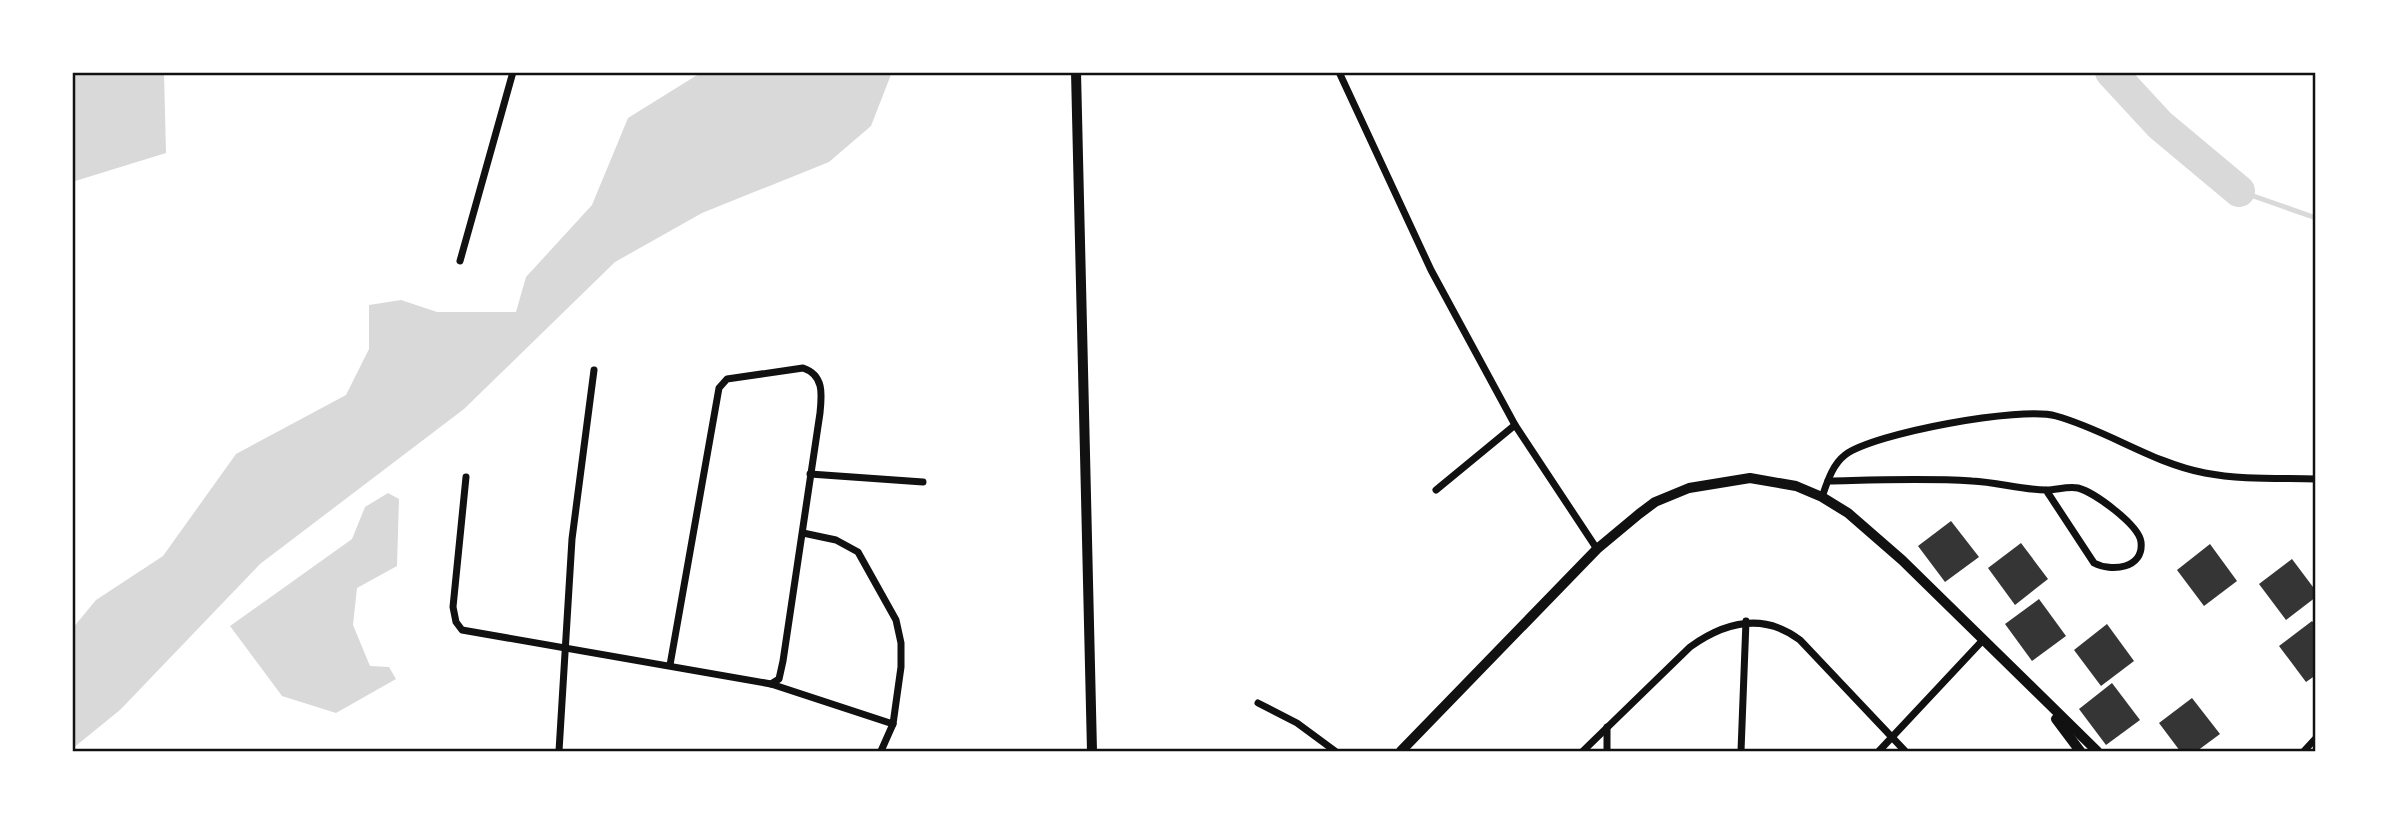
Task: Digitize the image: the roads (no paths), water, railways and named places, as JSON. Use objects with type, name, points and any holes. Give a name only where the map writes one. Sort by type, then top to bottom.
[{"type":"street","points":[[460,261],[513,72]]},
{"type":"street","points":[[1076,72],[1092,751]]},
{"type":"street","points":[[1339,72],[1431,270],[1515,425],[1597,549]]},
{"type":"street","points":[[670,665],[718,393],[727,379],[797,368],[814,372],[820,382],[821,395],[783,661],[779,679],[771,684]]},
{"type":"street","points":[[559,751],[573,527],[594,370]]},
{"type":"street","points":[[1822,497],[1840,459],[1869,443],[1967,422],[2031,413],[2058,417],[2132,449],[2202,473],[2316,479]]},
{"type":"street","points":[[1436,490],[1515,425]]},
{"type":"street","points":[[810,474],[923,482]]},
{"type":"street","points":[[466,477],[453,607],[458,626],[474,633],[771,684],[893,724]]},
{"type":"street","points":[[1401,751],[1597,549],[1655,502],[1707,483],[1750,478],[1796,486],[1822,497],[1870,531],[2097,751]]},
{"type":"street","points":[[1828,481],[1949,479],[2046,490],[2078,488],[2138,531],[2141,544],[2139,555],[2118,568],[2102,567],[2094,563],[2046,490]]},
{"type":"street","points":[[803,533],[835,540],[858,552],[893,614],[901,643],[901,667],[893,724],[881,751]]},
{"type":"street","points":[[1741,751],[1746,621]]},
{"type":"street","points":[[1583,751],[1690,647],[1707,635],[1746,621],[1780,628],[1800,640],[1905,751]]},
{"type":"street","points":[[1879,751],[1983,640]]},
{"type":"street","points":[[2041,699],[2080,751]]},
{"type":"street","points":[[1258,703],[1297,723],[1335,751]]},
{"type":"street","points":[[1607,727],[1607,751]]},
{"type":"street","points":[[2304,751],[2316,738]]},
{"type":"waterway","points":[[2111,72],[2160,125],[2239,191]]},
{"type":"waterway","points":[[2239,191],[2316,218]]}]
